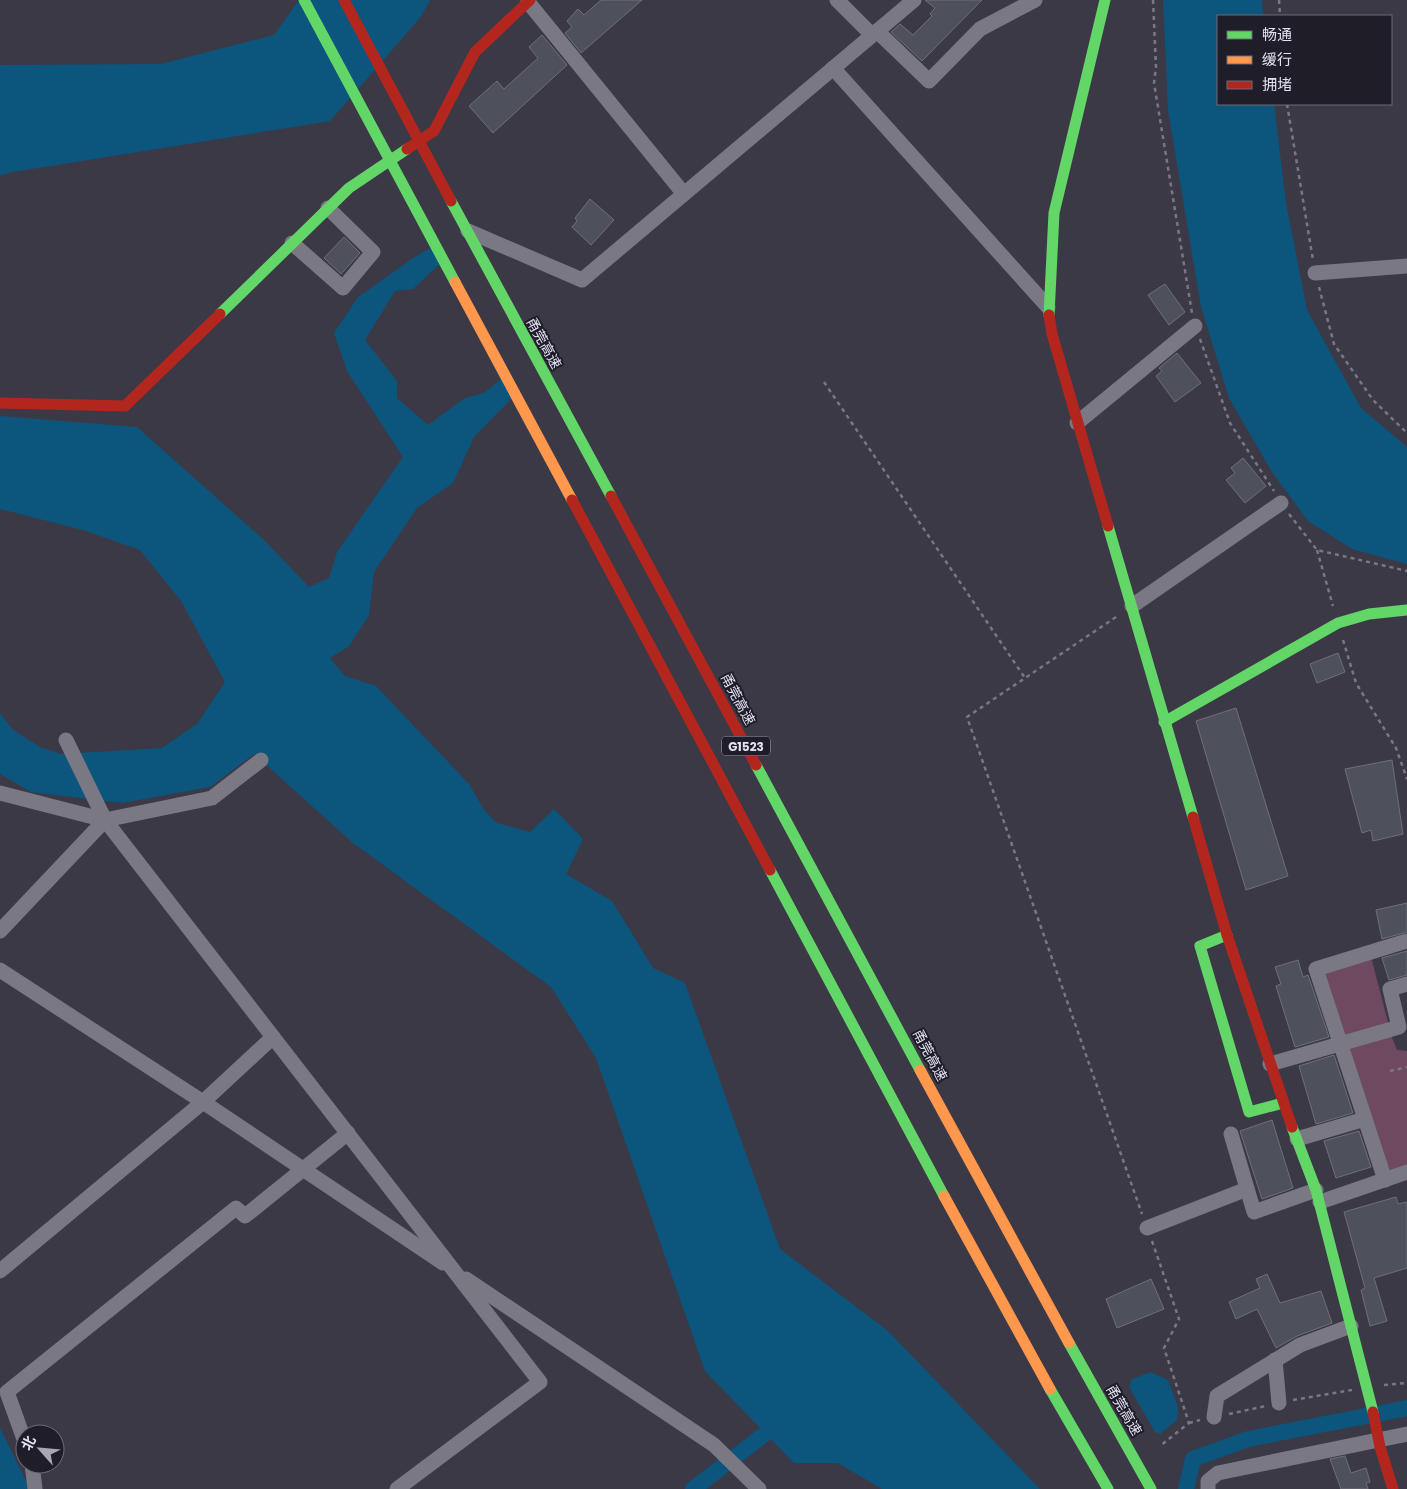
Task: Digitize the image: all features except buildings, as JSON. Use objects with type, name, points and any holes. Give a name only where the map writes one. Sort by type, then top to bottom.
[{"type":"main road","name":"G1523","points":[[304,0],[1014,1327],[1108,1489]]},
{"type":"main road","name":"甬莞高速","points":[[344,0],[465,229],[1053,1316],[1151,1489]]},
{"type":"main road","points":[[1105,0],[1054,213],[1048,307],[1052,334],[1227,935],[1282,1103],[1318,1196],[1368,1387],[1380,1447],[1393,1489]]},
{"type":"main road","points":[[0,403],[125,406],[350,188],[434,131],[476,52],[529,1]]},
{"type":"main road","points":[[1164,722],[1338,623],[1369,614],[1407,610]]},
{"type":"main road","points":[[1227,935],[1200,946],[1249,1112],[1282,1103]]},
{"type":"street","points":[[837,0],[929,81],[980,29],[1035,0]]},
{"type":"street","points":[[465,229],[582,280],[914,0]]},
{"type":"street","points":[[529,1],[684,194]]},
{"type":"street","points":[[833,68],[1048,307]]},
{"type":"street","points":[[292,243],[343,288],[373,252],[328,208]]},
{"type":"street","points":[[1315,273],[1407,266]]},
{"type":"street","points":[[1078,422],[1195,326]]},
{"type":"street","points":[[1132,606],[1281,503]]},
{"type":"street","points":[[68,745],[105,820],[540,1382],[397,1489]]},
{"type":"street","points":[[0,793],[105,820],[212,798],[261,760]]},
{"type":"street","points":[[0,932],[105,820]]},
{"type":"street","points":[[1385,1180],[1316,969],[1407,941]]},
{"type":"street","points":[[0,970],[203,1102],[714,1445],[759,1489]]},
{"type":"street","points":[[1270,1064],[1399,1027],[1390,989],[1407,984]]},
{"type":"street","points":[[0,1271],[203,1102],[273,1037]]},
{"type":"street","points":[[1297,1139],[1365,1119]]},
{"type":"street","points":[[18,1424],[4,1389],[236,1208],[245,1216],[348,1134]]},
{"type":"street","points":[[1231,1134],[1254,1212],[1385,1180],[1407,1172]]},
{"type":"street","points":[[1147,1228],[1247,1189]]},
{"type":"street","points":[[1214,1417],[1217,1396],[1300,1345],[1351,1326]]},
{"type":"street","points":[[1275,1360],[1279,1403]]},
{"type":"street","points":[[1208,1489],[1208,1481],[1218,1473],[1407,1434]]},
{"type":"street","points":[[33,1474],[34,1489]]},
{"type":"path","points":[[1153,0],[1156,67],[1154,84],[1195,326],[1230,423],[1281,503],[1316,550],[1356,684],[1396,748],[1407,779]]},
{"type":"path","points":[[1279,0],[1280,15]]},
{"type":"path","points":[[824,382],[1025,678]]},
{"type":"path","points":[[1316,550],[1407,571]]},
{"type":"path","points":[[1132,606],[967,717],[1179,1319],[1164,1348],[1189,1423]]},
{"type":"path","points":[[1390,1071],[1407,1067]]},
{"type":"path","points":[[1160,1446],[1189,1423],[1279,1403],[1368,1387],[1407,1383]]},
{"type":"shaded area","points":[[1371,957],[1389,1026],[1343,1040],[1323,972]]},
{"type":"shaded area","points":[[1390,1033],[1397,1050],[1407,1051],[1407,1166],[1388,1172],[1346,1048]]},
{"type":"water","points":[[299,0],[430,0],[420,18],[330,121],[7,173],[0,176],[0,65],[161,64],[274,35]]},
{"type":"water","points":[[1163,0],[1262,0],[1263,15],[1217,15],[1217,105],[1274,105],[1286,203],[1307,310],[1361,408],[1407,447],[1407,564],[1352,549],[1308,521],[1272,472],[1229,398],[1201,307],[1168,110]]},
{"type":"water","points":[[436,245],[444,260],[413,289],[395,291],[365,340],[397,381],[397,398],[428,425],[465,398],[484,393],[506,375],[513,397],[474,437],[453,483],[417,508],[374,572],[369,615],[349,646],[330,658],[345,676],[376,686],[469,784],[484,810],[497,823],[530,832],[554,809],[583,839],[566,874],[612,901],[653,968],[685,983],[780,1249],[888,1331],[1040,1489],[882,1489],[838,1463],[794,1463],[705,1371],[596,1058],[551,987],[353,843],[254,754],[210,787],[122,803],[31,792],[0,774],[0,713],[12,729],[40,747],[61,754],[162,748],[197,724],[225,682],[181,601],[140,550],[83,530],[0,509],[0,416],[137,427],[264,540],[309,587],[329,578],[337,552],[403,457],[347,371],[334,333],[358,297],[416,256]]},
{"type":"water","points":[[1151,1372],[1168,1380],[1178,1407],[1177,1420],[1160,1434],[1155,1432],[1129,1387],[1132,1379]]},
{"type":"water","points":[[0,1428],[15,1459],[15,1474],[23,1474],[28,1485],[27,1489],[0,1489]]},
{"type":"waterway","points":[[1186,1489],[1193,1459],[1248,1439],[1407,1408]]},
{"type":"waterway","points":[[693,1489],[782,1421]]},
{"type":"traffic: fast","points":[[304,0],[455,282]]},
{"type":"traffic: fast","points":[[1049,315],[1054,213],[1105,0]]},
{"type":"traffic: fast","points":[[220,314],[349,188],[407,149]]},
{"type":"traffic: fast","points":[[451,201],[611,496]]},
{"type":"traffic: fast","points":[[1108,526],[1193,817]]},
{"type":"traffic: fast","points":[[1164,722],[1338,623],[1369,614],[1407,610]]},
{"type":"traffic: fast","points":[[756,765],[920,1070]]},
{"type":"traffic: fast","points":[[770,870],[944,1196]]},
{"type":"traffic: fast","points":[[1227,935],[1200,946],[1249,1112],[1283,1103]]},
{"type":"traffic: fast","points":[[1292,1127],[1316,1190],[1373,1412]]},
{"type":"traffic: fast","points":[[1069,1343],[1151,1489]]},
{"type":"traffic: fast","points":[[1050,1389],[1108,1489]]},
{"type":"traffic: slow","points":[[455,282],[572,500]]},
{"type":"traffic: slow","points":[[920,1070],[1069,1343]]},
{"type":"traffic: slow","points":[[944,1196],[1050,1389]]},
{"type":"traffic: jam","points":[[344,0],[451,201]]},
{"type":"traffic: jam","points":[[407,149],[434,131],[475,52],[530,0]]},
{"type":"traffic: jam","points":[[0,403],[125,406],[220,314]]},
{"type":"traffic: jam","points":[[1049,315],[1052,334],[1108,526]]},
{"type":"traffic: jam","points":[[611,496],[756,765]]},
{"type":"traffic: jam","points":[[572,500],[770,870]]},
{"type":"traffic: jam","points":[[1193,817],[1227,935],[1292,1127]]},
{"type":"traffic: jam","points":[[1373,1412],[1380,1447],[1393,1489]]}]
